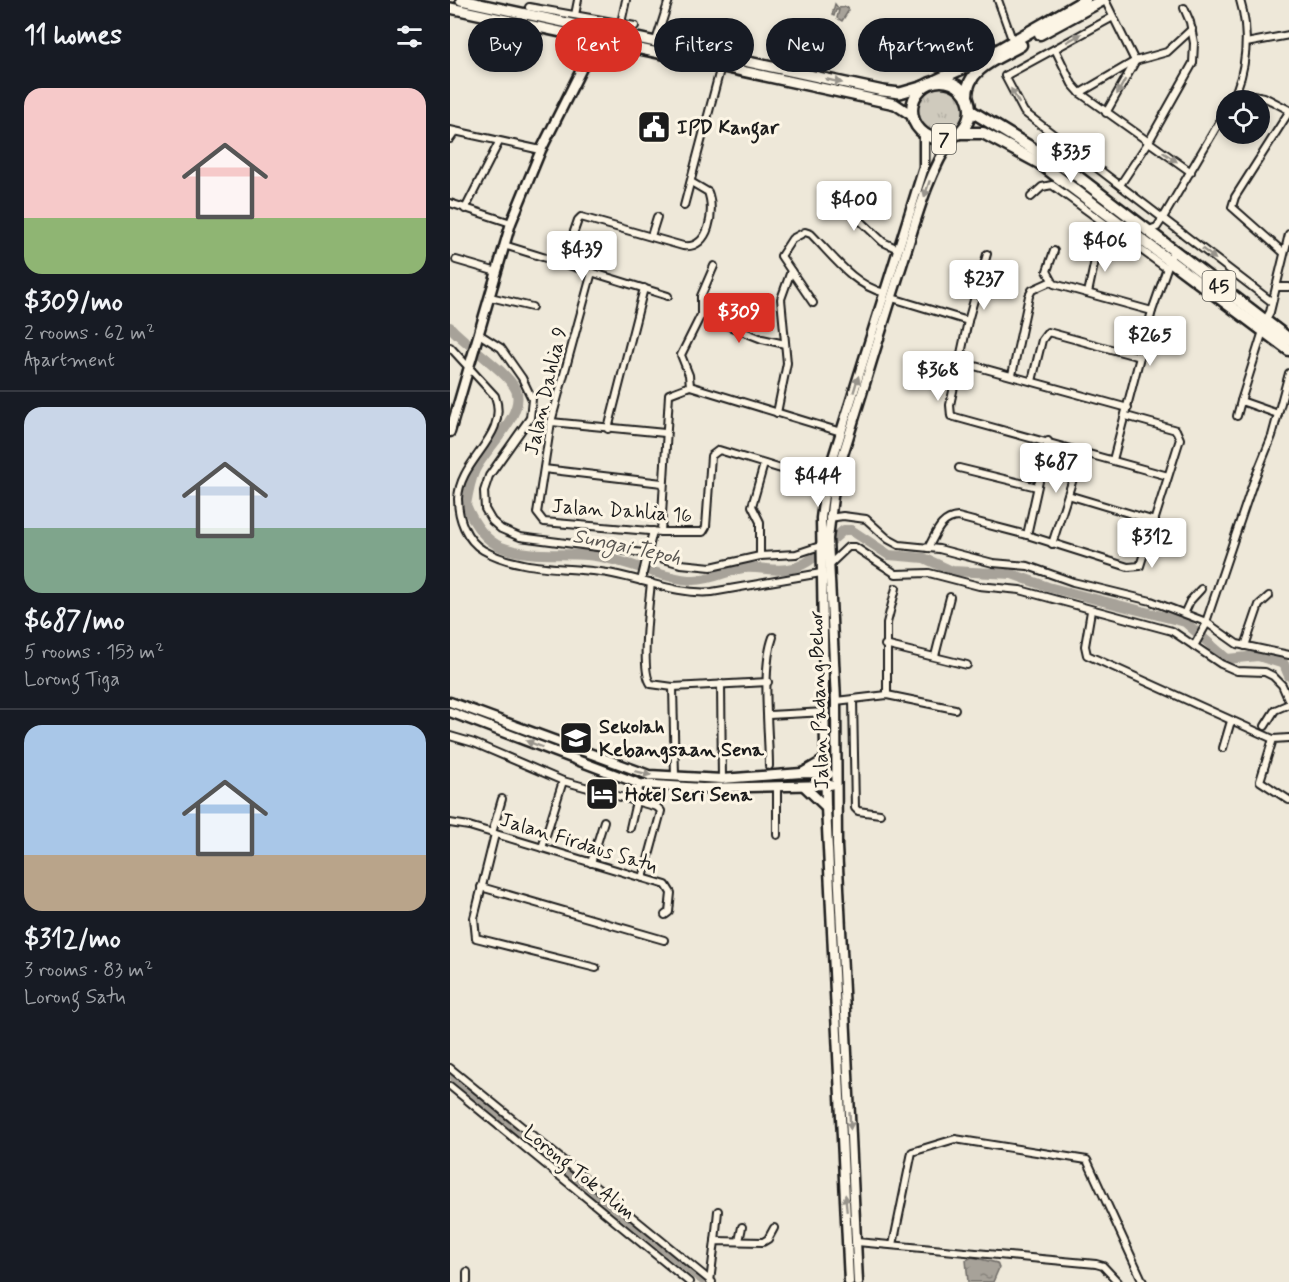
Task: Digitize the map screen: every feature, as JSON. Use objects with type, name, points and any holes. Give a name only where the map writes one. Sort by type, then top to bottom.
[{"type":"highway","name":"7","points":[[1085,0],[1013,42],[928,84],[914,99],[913,116],[924,133],[938,139],[957,135],[968,123],[971,111],[967,98],[967,87],[978,70],[1104,0]]},
{"type":"highway","name":"7","points":[[928,84],[954,84],[967,98]]},
{"type":"highway","name":"45","points":[[971,111],[1073,173],[1148,231],[1170,259]]},
{"type":"highway","name":"45","points":[[957,135],[983,133],[1004,142],[1039,163],[1262,326],[1289,350]]},
{"type":"highway","name":"45","points":[[1262,326],[1289,339]]},
{"type":"main road","name":"7","points":[[461,0],[529,7],[654,40]]},
{"type":"main road","name":"7","points":[[450,8],[555,29]]},
{"type":"main road","name":"7","points":[[756,63],[893,93],[909,92],[928,84]]},
{"type":"main road","points":[[754,73],[756,63]]},
{"type":"main road","points":[[450,432],[511,223],[542,150],[580,72]]},
{"type":"main road","name":"7","points":[[749,72],[895,104],[913,116]]},
{"type":"main road","name":"Jalan Padang Behor","points":[[849,1282],[853,1245],[837,846],[836,701],[826,566],[820,546],[821,518],[888,295],[898,249],[924,167],[924,133]]},
{"type":"main road","name":"Jalan Padang Behor","points":[[858,1282],[840,1117],[826,807],[826,566],[831,480],[841,432],[931,176],[942,152],[957,135]]},
{"type":"main road","points":[[450,702],[630,770],[675,777],[722,779],[802,773],[836,774]]},
{"type":"main road","points":[[450,712],[640,784],[702,788],[777,786],[805,788],[837,784]]},
{"type":"main road","points":[[802,773],[826,759]]},
{"type":"main road","points":[[805,788],[826,807]]},
{"type":"street","points":[[575,15],[578,0]]},
{"type":"street","points":[[622,18],[626,0]]},
{"type":"street","points":[[663,18],[669,0]]},
{"type":"street","points":[[998,0],[1013,42]]},
{"type":"street","points":[[1104,0],[1135,61]]},
{"type":"street","points":[[1237,90],[1242,76],[1246,43],[1240,0]]},
{"type":"street","points":[[529,7],[592,18]]},
{"type":"street","points":[[1119,186],[1188,76],[1194,43],[1192,29],[1184,9]]},
{"type":"street","points":[[1113,17],[1005,76],[1024,112],[1272,302]]},
{"type":"street","points":[[1080,93],[1135,61],[1167,52],[1192,29]]},
{"type":"street","points":[[1246,43],[1289,35]]},
{"type":"street","points":[[1055,49],[1072,84],[1080,93],[1191,172]]},
{"type":"street","points":[[1106,113],[1135,61]]},
{"type":"street","points":[[684,206],[719,72]]},
{"type":"street","points":[[1270,100],[1289,111],[1235,197],[1232,207],[1284,253]]},
{"type":"street","points":[[1148,231],[1157,227],[1163,218],[1216,128]]},
{"type":"street","points":[[450,139],[452,131],[542,150]]},
{"type":"street","points":[[465,209],[499,142]]},
{"type":"street","points":[[563,263],[581,217],[687,247],[700,242],[704,238],[712,202],[708,192],[691,182]]},
{"type":"street","points":[[1031,197],[1042,187],[1052,185],[1090,214],[1170,259],[1152,311],[1113,460]]},
{"type":"street","points":[[827,189],[883,242],[898,249]]},
{"type":"street","points":[[450,203],[511,223]]},
{"type":"street","points":[[1090,214],[1097,205]]},
{"type":"street","points":[[651,236],[657,217]]},
{"type":"street","points":[[813,303],[784,263],[782,251],[798,234],[805,232],[811,234],[871,290],[968,321]]},
{"type":"street","points":[[1237,416],[1289,238]]},
{"type":"street","points":[[504,245],[668,296]]},
{"type":"street","points":[[1088,293],[1098,246]]},
{"type":"street","points":[[1054,251],[1047,271],[1051,280],[1066,288],[1152,311]]},
{"type":"street","points":[[987,254],[968,321],[950,413],[962,421],[1048,441],[1168,476]]},
{"type":"street","points":[[456,260],[497,272]]},
{"type":"street","points":[[690,386],[691,379],[681,355],[700,315],[701,296],[714,266]]},
{"type":"street","points":[[777,413],[786,363],[781,300],[790,271]]},
{"type":"street","name":"Jalan Dahlia 9","points":[[539,518],[537,513],[551,422],[592,272]]},
{"type":"street","points":[[1012,375],[1029,296],[1032,290],[1051,280]]},
{"type":"street","points":[[1276,287],[1289,287]]},
{"type":"street","points":[[609,429],[644,288]]},
{"type":"street","points":[[490,297],[532,307]]},
{"type":"street","points":[[700,315],[762,339],[785,344]]},
{"type":"street","points":[[1032,381],[1044,334],[1054,333],[1140,357]]},
{"type":"street","points":[[478,338],[505,353],[522,378],[532,399],[532,412],[525,428],[489,476],[484,500],[492,521],[506,532],[520,537],[648,554],[681,564],[711,567],[760,556],[796,554],[820,546]]},
{"type":"street","points":[[450,347],[470,365],[495,396],[499,421],[467,469],[459,490],[461,520],[473,542],[488,552],[512,560],[642,578],[651,583],[705,593],[826,566],[848,547],[855,547],[896,574],[930,573],[979,586],[1020,590],[1172,631],[1195,643],[1232,669],[1265,672],[1282,685],[1289,702],[1275,710],[1265,726]]},
{"type":"street","points":[[960,362],[1128,408]]},
{"type":"street","points":[[1195,643],[1206,625],[1278,414],[1289,373]]},
{"type":"street","points":[[660,532],[665,433],[669,394],[674,390],[690,386],[841,432]]},
{"type":"street","points":[[1241,401],[1278,414]]},
{"type":"street","points":[[928,548],[942,523],[949,518],[958,518],[1027,535],[1137,568],[1142,562],[1180,439],[1178,432],[1126,416]]},
{"type":"street","points":[[551,422],[665,433]]},
{"type":"street","points":[[1027,535],[1048,441]]},
{"type":"street","name":"Jalan Dahlia 16","points":[[539,518],[544,522],[660,532],[703,532],[706,527],[711,456],[719,450],[764,464]]},
{"type":"street","points":[[1052,544],[1082,451]]},
{"type":"street","points":[[760,556],[760,522],[752,506],[764,464],[814,479],[831,480]]},
{"type":"street","points":[[959,468],[1037,487]]},
{"type":"street","points":[[544,469],[662,483]]},
{"type":"street","points":[[1068,495],[1155,522]]},
{"type":"street","points":[[829,518],[843,516],[866,519],[888,539],[899,545],[928,548],[993,563],[1028,566],[1073,582],[1151,601],[1185,612],[1231,642],[1288,652]]},
{"type":"street","points":[[642,578],[653,531]]},
{"type":"street","points":[[651,583],[646,636],[648,681],[651,684],[674,687],[768,682]]},
{"type":"street","points":[[887,695],[885,645],[887,622],[896,588]]},
{"type":"street","points":[[1185,612],[1190,601],[1201,589]]},
{"type":"street","points":[[1245,646],[1259,605],[1269,596]]},
{"type":"street","points":[[935,656],[950,597]]},
{"type":"street","points":[[1091,611],[1084,646],[1087,655],[1273,739],[1289,738]]},
{"type":"street","points":[[769,766],[769,647],[773,638]]},
{"type":"street","points":[[885,645],[967,665]]},
{"type":"street","points":[[721,684],[722,779]]},
{"type":"street","points":[[674,687],[675,777]]},
{"type":"street","points":[[836,701],[887,695],[955,709]]},
{"type":"street","points":[[853,699],[855,808],[858,811],[880,814]]},
{"type":"street","points":[[769,715],[826,712]]},
{"type":"street","points":[[1223,748],[1231,721]]},
{"type":"street","points":[[450,736],[474,743],[562,781],[657,807],[661,811],[643,879]]},
{"type":"street","points":[[1273,739],[1260,781],[1289,800]]},
{"type":"street","points":[[542,848],[562,781]]},
{"type":"street","points":[[630,828],[640,784]]},
{"type":"street","points":[[777,786],[777,835]]},
{"type":"street","points":[[502,799],[473,926],[476,938],[596,968]]},
{"type":"street","points":[[591,863],[604,821]]},
{"type":"street","name":"Jalan Firdaus Satu","points":[[450,823],[494,833],[669,888],[669,912],[665,915]]},
{"type":"street","points":[[481,886],[664,940]]},
{"type":"street","points":[[450,1068],[711,1282]]},
{"type":"street","name":"Lorong Tok Alim","points":[[450,1086],[689,1282]]},
{"type":"street","points":[[893,1245],[912,1152],[955,1138],[1087,1160],[1143,1282]]},
{"type":"street","points":[[711,1282],[718,1211]]},
{"type":"street","points":[[739,1241],[742,1227]]},
{"type":"street","points":[[715,1241],[766,1241],[774,1228]]},
{"type":"street","points":[[853,1245],[893,1245],[1096,1264],[1103,1266],[1118,1282]]},
{"type":"street","points":[[466,1282],[467,1272]]},
{"type":"green space","points":[[937,87],[947,87],[959,94],[966,106],[966,116],[959,128],[947,135],[937,135],[922,124],[918,116],[918,106],[929,91]]},
{"type":"water","points":[[835,4],[838,8],[847,7],[849,10],[844,18],[837,18],[839,10],[836,10],[834,16],[832,15]]},
{"type":"water","points":[[972,1257],[997,1263],[999,1268],[993,1282],[968,1282],[966,1260]]},
{"type":"waterway","name":"Sungai Tepoh","points":[[450,327],[495,366],[516,390],[515,410],[503,432],[475,470],[466,505],[479,529],[501,547],[521,552],[600,557],[669,576],[694,580],[707,579],[743,568],[780,570],[793,568],[808,562],[844,530],[851,530],[889,555],[924,558],[952,571],[1012,574],[1048,587],[1185,622],[1227,659],[1258,656],[1284,664],[1289,676]]},
{"type":"waterway","points":[[450,1076],[702,1282]]},
{"type":"place","name":"IPD Kangar","points":[[654,127]]},
{"type":"place","name":"Sekolah Kebangsaan Sena","points":[[576,738]]},
{"type":"place","name":"Hotel Seri Sena","points":[[602,794]]}]
